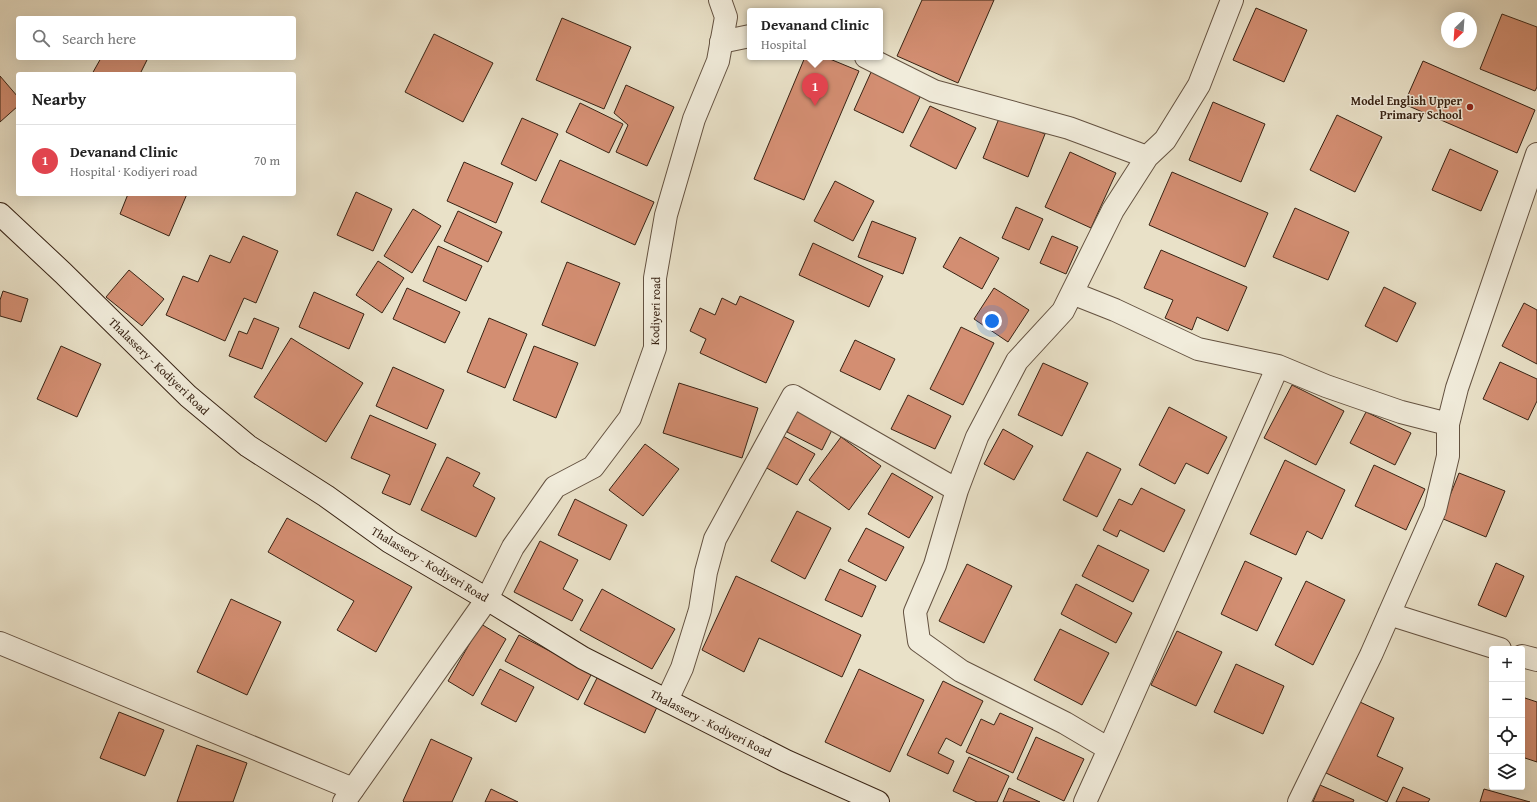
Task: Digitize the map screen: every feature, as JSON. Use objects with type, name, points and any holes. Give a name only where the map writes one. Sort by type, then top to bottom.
[{"type":"street","name":"Kodiyeri road","points":[[349,795],[487,599],[513,547],[555,487],[593,467],[630,418],[655,348],[655,278],[666,216],[694,119],[718,61],[726,17],[720,0]]},
{"type":"street","points":[[1109,749],[1065,723],[961,671],[919,641],[915,612],[935,566],[956,490],[977,436],[1017,361],[1063,311],[1113,210],[1147,157],[1165,140],[1199,86],[1232,0]]},
{"type":"street","points":[[721,42],[747,37]]},
{"type":"street","points":[[872,60],[934,91],[1069,128],[1147,157]]},
{"type":"street","points":[[1299,802],[1371,655],[1435,510],[1448,456],[1448,424],[1457,388],[1537,154]]},
{"type":"street","name":"Thalassery - Kodiyeri Road","points":[[0,214],[63,273],[188,396],[248,446],[326,496],[390,542],[583,658],[786,761],[878,802]]},
{"type":"street","points":[[1072,293],[1115,310],[1198,349],[1278,366],[1326,386],[1401,412],[1448,424]]},
{"type":"street","points":[[1085,802],[1278,366]]},
{"type":"street","points":[[667,700],[682,668],[700,610],[706,572],[715,539],[793,396],[956,490]]},
{"type":"street","points":[[1389,614],[1490,646]]},
{"type":"street","points":[[0,643],[349,795]]},
{"type":"street","points":[[1525,657],[1537,660]]},
{"type":"building","points":[[922,0],[994,0],[958,83],[897,56]]},
{"type":"building","points":[[1256,8],[1307,30],[1284,82],[1233,60]]},
{"type":"building","points":[[1502,14],[1537,27],[1537,87],[1535,91],[1480,69]]},
{"type":"building","points":[[562,18],[631,47],[604,109],[536,80]]},
{"type":"building","points":[[434,34],[493,63],[463,122],[405,92]]},
{"type":"building","points":[[100,60],[147,60],[141,72],[93,72]]},
{"type":"building","points":[[804,60],[832,60],[859,71],[804,200],[754,179]]},
{"type":"building","name":"Model English Upper Primary School","points":[[1423,61],[1535,110],[1517,153],[1404,104]]},
{"type":"building","points":[[872,70],[922,93],[903,133],[854,110]]},
{"type":"building","points":[[0,76],[16,95],[16,108],[0,122]]},
{"type":"building","points":[[626,85],[674,107],[647,166],[616,152],[628,125],[614,113]]},
{"type":"building","points":[[1213,102],[1265,124],[1241,182],[1189,160]]},
{"type":"building","points":[[580,103],[623,124],[609,153],[566,132]]},
{"type":"building","points":[[930,106],[976,128],[956,169],[910,146]]},
{"type":"building","points":[[1337,115],[1382,137],[1355,192],[1310,170]]},
{"type":"building","points":[[1000,116],[1045,134],[1028,177],[983,158]]},
{"type":"building","points":[[522,118],[558,134],[536,181],[501,164]]},
{"type":"building","points":[[1450,149],[1498,171],[1481,211],[1432,190]]},
{"type":"building","points":[[1070,152],[1116,173],[1091,228],[1045,207]]},
{"type":"building","points":[[560,160],[654,202],[635,245],[541,202]]},
{"type":"building","points":[[464,162],[513,183],[496,223],[447,201]]},
{"type":"building","points":[[1172,172],[1268,213],[1245,267],[1149,225]]},
{"type":"building","points":[[835,181],[874,201],[853,241],[814,221]]},
{"type":"building","points":[[356,192],[392,209],[373,251],[337,235]]},
{"type":"building","points":[[127,196],[186,196],[169,236],[120,214]]},
{"type":"building","points":[[1016,207],[1043,219],[1029,250],[1002,238]]},
{"type":"building","points":[[1295,208],[1349,232],[1328,280],[1273,257]]},
{"type":"building","points":[[413,209],[441,226],[412,273],[384,256]]},
{"type":"building","points":[[458,211],[502,232],[488,262],[444,241]]},
{"type":"building","points":[[872,221],[916,238],[903,274],[858,257]]},
{"type":"building","points":[[243,236],[278,251],[256,303],[244,298],[225,341],[166,315],[183,276],[198,282],[210,255],[230,263]]},
{"type":"building","points":[[1052,236],[1078,247],[1066,274],[1040,263]]},
{"type":"building","points":[[960,237],[999,258],[982,289],[943,267]]},
{"type":"building","points":[[813,243],[883,276],[869,307],[799,275]]},
{"type":"building","points":[[438,246],[482,266],[466,301],[423,281]]},
{"type":"building","points":[[1161,250],[1247,287],[1228,331],[1197,317],[1192,330],[1165,318],[1173,300],[1144,288]]},
{"type":"building","points":[[378,261],[404,278],[382,313],[356,295]]},
{"type":"building","points":[[567,262],[620,283],[595,346],[542,325]]},
{"type":"building","points":[[129,270],[164,299],[142,326],[106,297]]},
{"type":"building","points":[[1384,287],[1416,303],[1397,342],[1365,326]]},
{"type":"building","points":[[407,288],[460,312],[445,343],[393,319]]},
{"type":"building","points":[[994,288],[1029,310],[1008,342],[974,319]]},
{"type":"building","points":[[3,291],[28,299],[21,322],[0,316],[0,300]]},
{"type":"building","points":[[314,292],[364,314],[349,349],[299,327]]},
{"type":"building","points":[[740,296],[794,321],[766,383],[700,353],[706,339],[690,331],[700,308],[715,315],[722,298],[736,305]]},
{"type":"building","points":[[1524,303],[1537,310],[1537,364],[1502,346]]},
{"type":"building","points":[[254,318],[279,328],[262,369],[229,356],[239,331],[247,334]]},
{"type":"building","points":[[489,318],[527,334],[505,388],[467,372]]},
{"type":"building","points":[[961,327],[994,343],[963,405],[930,389]]},
{"type":"building","points":[[291,338],[363,383],[326,442],[254,397]]},
{"type":"building","points":[[855,340],[895,359],[880,390],[840,371]]},
{"type":"building","points":[[61,346],[101,364],[77,417],[37,399]]},
{"type":"building","points":[[534,346],[578,363],[556,418],[513,400]]},
{"type":"building","points":[[1500,362],[1537,379],[1537,401],[1528,420],[1483,399]]},
{"type":"building","points":[[1043,363],[1088,383],[1062,436],[1018,415]]},
{"type":"building","points":[[393,367],[444,390],[427,429],[376,406]]},
{"type":"building","points":[[679,383],[758,408],[742,458],[663,433]]},
{"type":"building","points":[[1292,385],[1344,411],[1316,465],[1264,438]]},
{"type":"building","points":[[908,395],[951,416],[935,449],[891,429]]},
{"type":"building","points":[[1169,407],[1227,437],[1208,474],[1186,463],[1175,484],[1139,465]]},
{"type":"building","points":[[797,411],[833,428],[822,450],[787,432]]},
{"type":"building","points":[[1366,412],[1411,433],[1395,465],[1350,443]]},
{"type":"building","points":[[370,415],[436,444],[410,505],[382,493],[390,475],[351,458]]},
{"type":"building","points":[[1003,429],[1033,446],[1014,480],[984,464]]},
{"type":"building","points":[[783,436],[815,454],[797,485],[765,467]]},
{"type":"building","points":[[841,437],[881,466],[849,510],[809,480]]},
{"type":"building","points":[[645,444],[679,469],[643,516],[609,490]]},
{"type":"building","points":[[1087,452],[1121,469],[1097,517],[1063,500]]},
{"type":"building","points":[[447,457],[480,473],[473,486],[495,498],[476,537],[421,510]]},
{"type":"building","points":[[1285,460],[1345,490],[1322,539],[1307,531],[1296,555],[1250,534]]},
{"type":"building","points":[[1374,465],[1425,489],[1406,530],[1355,506]]},
{"type":"building","points":[[892,473],[933,497],[909,538],[868,514]]},
{"type":"building","points":[[1459,473],[1505,491],[1486,537],[1441,518]]},
{"type":"building","points":[[1141,488],[1185,510],[1164,552],[1120,530],[1117,537],[1103,530],[1119,499],[1132,505]]},
{"type":"building","points":[[575,499],[627,525],[610,560],[558,535]]},
{"type":"building","points":[[797,511],[831,528],[805,579],[771,561]]},
{"type":"building","points":[[287,518],[412,587],[376,652],[337,630],[354,601],[268,552]]},
{"type":"building","points":[[866,528],[904,547],[886,581],[848,561]]},
{"type":"building","points":[[540,541],[578,560],[563,589],[583,600],[572,621],[514,592]]},
{"type":"building","points":[[1098,545],[1149,570],[1133,602],[1082,576]]},
{"type":"building","points":[[1245,561],[1282,578],[1257,631],[1221,614]]},
{"type":"building","points":[[1496,563],[1524,576],[1506,617],[1478,605]]},
{"type":"building","points":[[967,564],[1012,586],[984,643],[939,621]]},
{"type":"building","points":[[840,569],[876,586],[862,617],[825,600]]},
{"type":"building","points":[[736,576],[861,635],[842,677],[759,638],[744,672],[702,650]]},
{"type":"building","points":[[1306,581],[1345,600],[1313,665],[1275,645]]},
{"type":"building","points":[[1076,584],[1132,613],[1116,643],[1061,614]]},
{"type":"building","points":[[602,589],[675,629],[652,669],[580,630]]},
{"type":"building","points":[[231,599],[281,622],[247,695],[197,672]]},
{"type":"building","points":[[481,624],[506,639],[473,696],[448,681]]},
{"type":"building","points":[[1060,629],[1109,653],[1082,705],[1034,680]]},
{"type":"building","points":[[1177,631],[1222,652],[1196,706],[1151,685]]},
{"type":"building","points":[[519,635],[592,673],[578,700],[505,661]]},
{"type":"building","points":[[1236,664],[1284,686],[1263,734],[1214,712]]},
{"type":"building","points":[[500,669],[534,687],[516,722],[481,704]]},
{"type":"building","points":[[859,669],[924,700],[890,772],[825,742]]},
{"type":"building","points":[[598,676],[658,705],[645,733],[584,704]]},
{"type":"building","points":[[943,681],[983,701],[961,746],[946,738],[938,753],[954,761],[948,774],[907,755]]},
{"type":"building","points":[[1525,698],[1537,702],[1537,762],[1525,758]]},
{"type":"building","points":[[1360,702],[1394,718],[1377,756],[1403,768],[1387,802],[1326,773]]},
{"type":"building","points":[[119,712],[164,730],[145,776],[100,758]]},
{"type":"building","points":[[1000,713],[1033,728],[1013,773],[966,752],[981,719],[994,725]]},
{"type":"building","points":[[1036,737],[1084,759],[1064,801],[1017,779]]},
{"type":"building","points":[[431,739],[472,758],[452,802],[404,802],[403,801]]},
{"type":"building","points":[[197,745],[247,763],[233,802],[177,802]]},
{"type":"building","points":[[969,757],[1009,776],[997,802],[977,802],[953,791]]},
{"type":"building","points":[[1320,785],[1354,800],[1353,802],[1313,802]]},
{"type":"building","points":[[1403,787],[1430,799],[1428,802],[1396,802]]},
{"type":"building","points":[[1009,788],[1040,802],[1003,802]]},
{"type":"building","points":[[491,789],[518,802],[485,802]]},
{"type":"building","points":[[1484,789],[1530,802],[1480,802]]},
{"type":"place","name":"Devanand Clinic","points":[[815,106]]},
{"type":"place","name":"Model English Upper Primary School","points":[[1470,107]]}]
